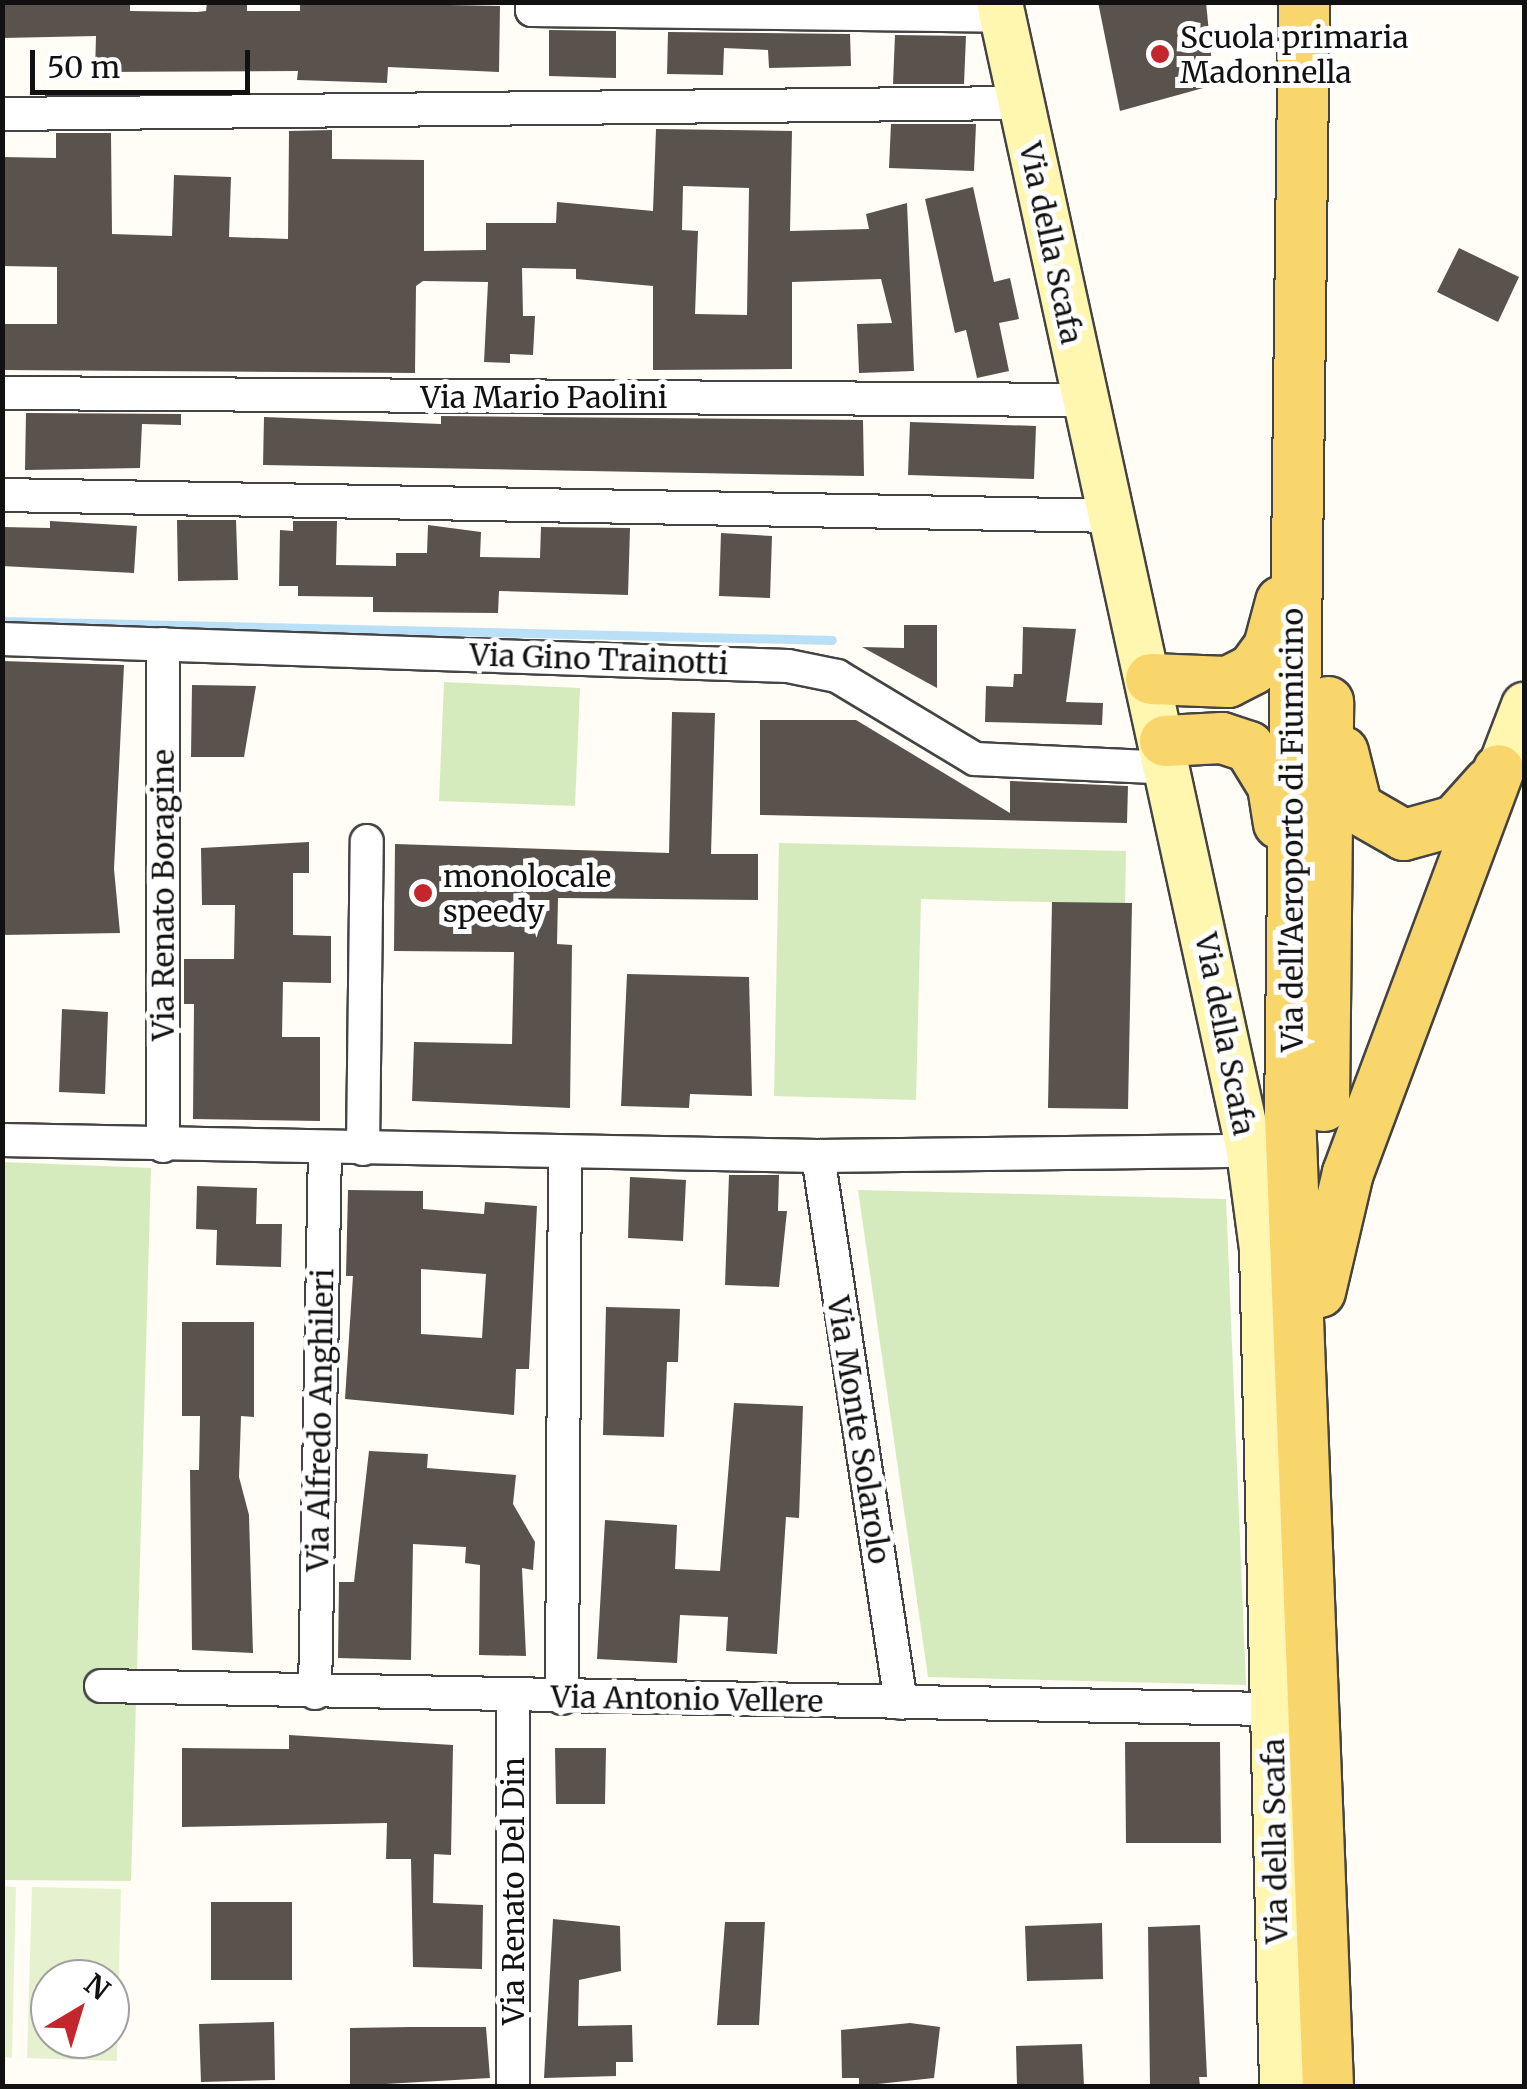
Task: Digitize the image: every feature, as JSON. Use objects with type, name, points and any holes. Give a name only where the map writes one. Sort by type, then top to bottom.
[{"type":"main road","name":"Via dell'Aeroporto di Fiumicino","points":[[1304,2],[1295,523],[1291,1154],[1316,1656],[1328,2086]]},
{"type":"main road","name":"Via dell'Aeroporto di Fiumicino","points":[[1316,1656],[1328,674],[1329,2]]},
{"type":"main road","points":[[1151,679],[1228,682],[1262,659],[1275,633],[1295,523]]},
{"type":"main road","points":[[1328,674],[1351,798],[1381,827],[1416,837],[1456,821],[1499,770]]},
{"type":"main road","points":[[1168,754],[1222,738],[1248,746],[1273,786],[1292,901]]},
{"type":"main road","points":[[1320,1292],[1348,1172],[1499,770]]},
{"type":"street","points":[[532,2],[532,10],[1000,9]]},
{"type":"street","name":"Via della Scafa","points":[[1000,9],[1168,754],[1249,1151],[1262,1248],[1282,2086]]},
{"type":"street","points":[[2,114],[1020,103]]},
{"type":"street","name":"Via Mario Paolini","points":[[2,393],[1086,400]]},
{"type":"street","points":[[2,495],[1112,516]]},
{"type":"street","name":"Via Gino Trainotti","points":[[2,639],[788,666],[837,676],[975,760],[1168,754]]},
{"type":"street","name":"Via Renato Boragine","points":[[163,644],[163,1146]]},
{"type":"street","points":[[1499,770],[1524,705]]},
{"type":"street","points":[[363,1149],[367,841]]},
{"type":"street","points":[[2,1140],[818,1156],[1249,1151]]},
{"type":"street","name":"Via Alfredo Anghileri","points":[[315,1693],[325,1147]]},
{"type":"street","points":[[562,1698],[565,1152]]},
{"type":"street","name":"Via Monte Solarolo","points":[[818,1156],[900,1703]]},
{"type":"street","name":"Via Antonio Vellere","points":[[101,1686],[1272,1709]]},
{"type":"street","name":"Via Renato Del Din","points":[[513,1696],[513,2086]]},
{"type":"green space","points":[[444,682],[580,688],[575,806],[439,801]]},
{"type":"green space","points":[[779,843],[1126,851],[1125,904],[921,899],[916,1100],[774,1096]]},
{"type":"green space","points":[[3,1162],[151,1168],[131,1881],[3,1880]]},
{"type":"green space","points":[[858,1190],[1226,1199],[1246,1685],[928,1677]]},
{"type":"green space","points":[[3,1886],[16,1887],[12,2058],[3,2057]]},
{"type":"green space","points":[[32,1887],[121,1889],[119,1959],[30,1959],[30,2058],[27,2058]]},
{"type":"building","points":[[2,2],[130,2],[130,11],[197,12],[206,11],[207,2],[247,2],[247,11],[300,11],[300,2],[500,6],[499,72],[388,67],[387,83],[297,80],[298,71],[95,72],[96,36],[2,38]]},
{"type":"building","name":"Scuola primaria Madonnella","points":[[1098,2],[1206,2],[1214,85],[1120,111]]},
{"type":"building","points":[[549,30],[616,31],[616,78],[549,76]]},
{"type":"building","points":[[668,32],[850,34],[851,66],[769,68],[768,50],[724,48],[723,75],[667,74]]},
{"type":"building","points":[[895,35],[966,36],[964,84],[893,84]]},
{"type":"building","points":[[891,124],[976,124],[974,171],[889,168]]},
{"type":"building","points":[[656,129],[792,131],[790,231],[869,229],[866,214],[907,203],[914,371],[859,373],[857,324],[892,323],[881,279],[792,282],[792,369],[653,370],[653,286],[576,279],[576,269],[522,268],[523,316],[535,316],[533,355],[510,354],[510,363],[484,362],[488,282],[423,281],[416,286],[415,373],[2,370],[2,324],[57,324],[57,267],[2,266],[2,157],[56,158],[56,133],[111,133],[112,234],[172,236],[174,175],[231,177],[229,237],[288,239],[289,131],[332,130],[332,159],[424,160],[424,251],[486,250],[486,223],[556,223],[557,202],[653,211]],"holes":[[[683,186],[749,188],[747,315],[695,314],[698,231],[682,230]]]},
{"type":"building","points":[[973,187],[994,282],[1010,278],[1019,319],[999,323],[1009,371],[977,378],[966,330],[955,333],[925,199]]},
{"type":"building","points":[[1459,248],[1519,277],[1498,322],[1437,292]]},
{"type":"building","points":[[26,413],[181,414],[181,425],[142,424],[140,468],[25,470]]},
{"type":"building","points":[[441,416],[863,420],[864,476],[263,465],[264,417],[441,424]]},
{"type":"building","points":[[910,422],[1036,426],[1034,479],[908,475]]},
{"type":"building","points":[[177,520],[236,520],[238,580],[178,581]]},
{"type":"building","points":[[50,521],[137,526],[134,573],[2,566],[2,527],[50,528]]},
{"type":"building","points":[[293,521],[337,521],[336,565],[396,566],[396,553],[427,553],[428,525],[481,532],[480,557],[540,558],[541,527],[630,528],[628,595],[499,591],[498,613],[373,612],[373,597],[298,596],[298,586],[279,586],[280,530],[293,531]]},
{"type":"building","points":[[721,533],[772,536],[770,598],[719,596]]},
{"type":"building","points":[[904,625],[937,625],[937,688],[862,647],[904,648]]},
{"type":"building","points":[[1023,627],[1076,629],[1066,702],[1103,703],[1102,725],[985,722],[986,686],[1013,687],[1014,674],[1022,674]]},
{"type":"building","points":[[2,661],[124,665],[114,869],[120,933],[2,935]]},
{"type":"building","points":[[192,685],[256,686],[244,757],[191,757]]},
{"type":"building","points":[[672,712],[715,713],[711,854],[758,854],[758,900],[558,898],[557,944],[572,945],[570,1108],[412,1101],[414,1042],[512,1044],[514,952],[394,951],[395,844],[669,853]]},
{"type":"building","points":[[760,720],[856,720],[1010,813],[1010,781],[1128,786],[1127,823],[760,815]]},
{"type":"building","points":[[309,842],[309,873],[293,873],[293,935],[331,936],[331,983],[283,982],[282,1037],[320,1037],[320,1121],[193,1119],[194,1004],[184,1004],[184,959],[234,959],[235,905],[202,905],[201,848]]},
{"type":"building","points":[[1052,902],[1132,903],[1128,1109],[1048,1108]]},
{"type":"building","points":[[627,974],[749,977],[752,1096],[690,1094],[689,1108],[621,1106]]},
{"type":"building","points":[[62,1009],[108,1012],[105,1094],[59,1092]]},
{"type":"building","points":[[729,1175],[779,1175],[778,1211],[787,1211],[779,1287],[725,1285]]},
{"type":"building","points":[[630,1177],[686,1180],[683,1241],[628,1238]]},
{"type":"building","points":[[197,1186],[257,1188],[256,1224],[282,1224],[281,1267],[216,1265],[217,1230],[196,1229]]},
{"type":"building","points":[[348,1190],[423,1191],[423,1209],[484,1214],[485,1202],[537,1206],[529,1369],[516,1369],[514,1415],[345,1399],[353,1276],[346,1276]],"holes":[[[421,1269],[486,1274],[482,1338],[421,1334]]]},
{"type":"building","points":[[606,1307],[680,1309],[678,1362],[667,1362],[664,1437],[603,1435]]},
{"type":"building","points":[[182,1322],[254,1322],[254,1417],[241,1416],[239,1477],[249,1515],[253,1653],[192,1650],[190,1470],[199,1470],[200,1416],[182,1416]]},
{"type":"building","points":[[734,1403],[803,1406],[799,1518],[786,1517],[777,1654],[726,1651],[728,1617],[680,1615],[677,1663],[597,1659],[605,1520],[677,1525],[675,1569],[720,1571]]},
{"type":"building","points":[[369,1451],[428,1454],[427,1468],[516,1475],[513,1504],[535,1542],[533,1570],[522,1568],[526,1656],[479,1655],[480,1565],[465,1563],[466,1547],[413,1544],[411,1660],[338,1658],[339,1582],[354,1582]]},
{"type":"building","points":[[289,1735],[453,1745],[451,1855],[434,1854],[433,1903],[483,1905],[482,1969],[413,1967],[411,1859],[386,1859],[387,1823],[182,1827],[182,1748],[289,1749]]},
{"type":"building","points":[[1125,1742],[1220,1742],[1221,1843],[1126,1843]]},
{"type":"building","points":[[555,1748],[606,1748],[605,1804],[556,1804]]},
{"type":"building","points":[[211,1902],[292,1902],[292,1980],[211,1980]]},
{"type":"building","points":[[553,1919],[620,1926],[621,1971],[579,1980],[578,2026],[632,2025],[633,2062],[616,2062],[616,2076],[544,2078]]},
{"type":"building","points":[[725,1922],[765,1922],[759,2025],[717,2025]]},
{"type":"building","points":[[1102,1923],[1103,1979],[1027,1981],[1025,1926]]},
{"type":"building","points":[[1200,1925],[1207,2077],[1199,2077],[1200,2086],[1150,2086],[1148,1927]]},
{"type":"building","points":[[274,2022],[275,2080],[201,2082],[199,2024]]},
{"type":"building","points":[[910,2023],[940,2027],[934,2078],[859,2086],[859,2078],[842,2078],[841,2030]]},
{"type":"building","points":[[486,2027],[490,2078],[350,2086],[350,2028]]},
{"type":"building","points":[[1082,2044],[1084,2086],[1017,2086],[1016,2046]]},
{"type":"waterway","points":[[2,621],[832,640]]},
{"type":"place","name":"Scuola primaria Madonnella","points":[[1160,54]]},
{"type":"place","name":"monolocale speedy","points":[[423,893]]}]
